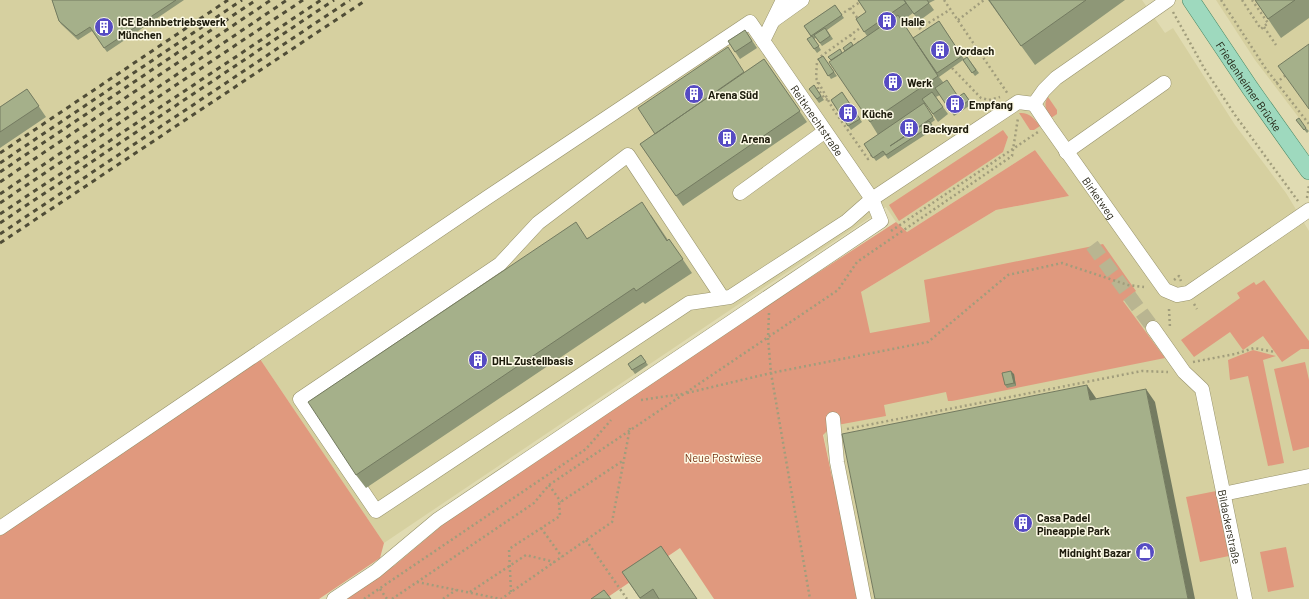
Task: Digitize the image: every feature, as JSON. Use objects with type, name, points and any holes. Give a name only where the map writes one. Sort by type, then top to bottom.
[{"type":"main road","name":"Friedenheimer Brücke","points":[[1194,5],[1250,88],[1309,171]]},
{"type":"street","points":[[763,41],[783,0]]},
{"type":"street","points":[[774,20],[802,0]]},
{"type":"street","points":[[722,297],[628,155],[538,223],[500,264],[300,399],[376,511],[689,303],[730,297],[847,220],[872,199],[1018,102],[1034,104],[1044,90],[1056,78],[1168,0]]},
{"type":"street","name":"Reitknechtstraße","points":[[0,528],[488,197],[750,22],[824,132],[872,199],[881,221],[436,520],[376,571],[334,599]]},
{"type":"street","points":[[1066,152],[1164,83]]},
{"type":"street","name":"Birketweg","points":[[1034,104],[1066,152],[1165,290],[1177,294],[1188,293],[1309,210]]},
{"type":"street","points":[[740,193],[824,132]]},
{"type":"street","points":[[1153,328],[1187,367],[1202,389],[1223,494]]},
{"type":"street","points":[[834,425],[837,462],[864,599]]},
{"type":"street","name":"Bildackerstraße","points":[[1245,599],[1223,494],[1309,476]]},
{"type":"path","points":[[944,0],[1008,94],[989,100],[981,98],[952,68]]},
{"type":"path","points":[[958,20],[984,0]]},
{"type":"path","points":[[1221,0],[1276,83],[1309,124]]},
{"type":"path","points":[[1242,0],[1261,29],[1268,24],[1257,5],[1252,0]]},
{"type":"path","points":[[838,17],[860,2]]},
{"type":"path","points":[[850,8],[863,26]]},
{"type":"path","points":[[920,28],[948,11]]},
{"type":"path","points":[[900,27],[907,22],[920,28],[925,35]]},
{"type":"path","points":[[867,23],[820,57],[817,62],[816,78],[821,94],[828,100],[868,159],[879,150]]},
{"type":"path","points":[[1178,24],[1235,116],[1291,189]]},
{"type":"path","points":[[1264,27],[1276,45]]},
{"type":"path","points":[[850,35],[862,44]]},
{"type":"path","points":[[1276,83],[1286,75]]},
{"type":"path","points":[[392,599],[534,503],[549,485],[630,428],[768,338],[838,290],[857,262],[1012,156],[1018,118]]},
{"type":"path","points":[[888,233],[1048,125]]},
{"type":"path","points":[[643,396],[637,400],[684,393],[771,373],[928,342],[1008,275],[1062,263],[1128,284],[1144,287]]},
{"type":"path","points":[[762,317],[776,308]]},
{"type":"path","points":[[769,312],[768,338],[771,373],[810,599]]},
{"type":"path","points":[[834,425],[1142,371],[1187,367],[1254,348],[1275,352]]},
{"type":"path","points":[[364,599],[586,449],[614,416]]},
{"type":"path","points":[[417,582],[502,599],[612,522],[630,428]]},
{"type":"path","points":[[511,592],[509,550],[560,516],[559,503],[624,459]]},
{"type":"path","points":[[549,485],[561,502]]},
{"type":"path","points":[[541,528],[562,557]]},
{"type":"path","points":[[586,540],[627,599]]},
{"type":"path","points":[[470,592],[526,555],[554,562]]},
{"type":"path","points":[[380,589],[387,599]]},
{"type":"path","points":[[443,599],[456,590]]},
{"type":"shaded area","points":[[0,0],[1142,0],[1165,33],[1173,28],[1235,125],[1286,193],[1309,231],[1309,599],[858,599],[822,427],[861,292],[996,210],[1069,196],[1035,150],[907,232],[896,222],[886,207],[384,543],[260,359],[0,536]]},
{"type":"shaded area","points":[[1216,0],[1309,0],[1309,131],[1255,60]]},
{"type":"green space","points":[[1048,97],[1057,110],[1057,114],[1051,118],[1046,108]]},
{"type":"green space","points":[[1019,113],[1026,113],[1031,116],[1040,126],[1034,130],[1030,130]]},
{"type":"green space","points":[[1003,130],[1008,137],[1003,152],[899,221],[889,205]]},
{"type":"green space","name":"Neue Postwiese","points":[[1035,150],[1069,196],[996,210],[861,292],[870,333],[930,322],[924,280],[1103,244],[1136,291],[1123,301],[1165,358],[952,401],[948,401],[946,392],[884,405],[886,416],[832,426],[823,435],[832,477],[835,479],[859,599],[714,599],[680,548],[605,599],[344,599],[395,565],[446,522],[765,307],[896,222],[907,232]]},
{"type":"green space","points":[[1264,280],[1309,341],[1309,349],[1301,349],[1282,362],[1263,336],[1243,350],[1230,332],[1194,357],[1181,340],[1240,298],[1237,293],[1254,282],[1256,285]]},
{"type":"green space","points":[[1253,350],[1276,356],[1263,360],[1284,463],[1268,466],[1248,376],[1230,380],[1228,360]]},
{"type":"green space","points":[[260,359],[384,543],[380,558],[319,599],[0,599],[0,536]]},
{"type":"green space","points":[[1305,362],[1309,380],[1309,447],[1293,451],[1274,369]]},
{"type":"green space","points":[[1216,491],[1229,556],[1200,562],[1186,497]]},
{"type":"green space","points":[[1286,547],[1294,587],[1268,592],[1260,552]]},
{"type":"building","name":"ICE Bahnbetriebswerk München","points":[[52,0],[176,0],[104,48],[90,27],[76,36],[59,21]]},
{"type":"building","points":[[858,0],[904,0],[906,3],[864,32],[856,19],[866,12]]},
{"type":"building","points":[[904,0],[927,0],[929,3],[914,14]]},
{"type":"building","points":[[989,0],[1086,0],[1021,46]]},
{"type":"building","points":[[1255,0],[1295,0],[1268,19]]},
{"type":"building","points":[[835,5],[842,15],[811,36],[804,26]]},
{"type":"building","name":"Werk","points":[[898,15],[938,76],[870,122],[829,62]]},
{"type":"building","name":"Vordach","points":[[939,21],[962,56],[937,73],[913,38]]},
{"type":"building","points":[[825,28],[830,36],[820,43],[814,35]]},
{"type":"building","points":[[745,30],[752,41],[735,52],[728,41]]},
{"type":"building","points":[[812,36],[819,46],[814,49],[807,39]]},
{"type":"building","points":[[851,42],[853,45],[845,51],[843,48]]},
{"type":"building","points":[[1309,44],[1309,109],[1278,66]]},
{"type":"building","name":"Arena Süd","points":[[728,47],[744,72],[655,134],[638,108]]},
{"type":"building","points":[[840,49],[842,53],[831,60],[828,57]]},
{"type":"building","points":[[823,56],[834,72],[828,76],[818,59]]},
{"type":"building","points":[[967,57],[976,70],[972,73],[963,60]]},
{"type":"building","name":"Arena","points":[[764,59],[800,111],[676,196],[640,144]]},
{"type":"building","name":"Empfang","points":[[947,80],[961,101],[949,109],[935,88]]},
{"type":"building","points":[[814,85],[821,96],[817,99],[809,89]]},
{"type":"building","points":[[27,89],[39,106],[0,132],[0,107]]},
{"type":"building","name":"Küche","points":[[842,92],[860,119],[848,126],[831,100]]},
{"type":"building","points":[[932,92],[943,107],[933,114],[922,99]]},
{"type":"building","points":[[964,93],[969,100],[963,105],[958,97]]},
{"type":"building","name":"Backyard","points":[[924,103],[933,117],[890,146],[929,121],[932,125],[886,155],[883,151],[873,158],[864,144]]},
{"type":"building","points":[[1299,118],[1306,128],[1304,130],[1296,120]]},
{"type":"building","name":"DHL Zustellbasis","points":[[642,202],[667,241],[669,239],[683,259],[636,291],[634,288],[356,475],[308,402],[576,222],[587,239]]},
{"type":"building","points":[[641,355],[646,362],[632,370],[628,364]]},
{"type":"building","points":[[1011,371],[1014,383],[1005,385],[1002,373]]},
{"type":"building","name":"Casa Padel Pineapple Park","points":[[1087,385],[1090,400],[1146,389],[1188,599],[875,599],[842,434]]},
{"type":"building","points":[[661,546],[697,599],[659,599],[653,589],[640,598],[622,572]]},
{"type":"building","points":[[604,590],[611,599],[591,599]]},
{"type":"tunnel","points":[[1092,245],[1153,328]]},
{"type":"railway","points":[[0,153],[228,0]]},
{"type":"railway","points":[[0,163],[242,0]]},
{"type":"railway","points":[[0,172],[256,0]]},
{"type":"railway","points":[[0,182],[271,0]]},
{"type":"railway","points":[[0,194],[287,0]]},
{"type":"railway","points":[[0,203],[303,0]]},
{"type":"railway","points":[[0,214],[321,0]]},
{"type":"railway","points":[[0,223],[334,0]]},
{"type":"railway","points":[[0,234],[350,0]]},
{"type":"railway","points":[[0,243],[366,0]]},
{"type":"place","name":"Halle","points":[[887,21]]},
{"type":"place","name":"ICE Bahnbetriebswerk München","points":[[104,27]]},
{"type":"place","name":"Vordach","points":[[940,50]]},
{"type":"place","name":"Werk","points":[[893,82]]},
{"type":"place","name":"Arena Süd","points":[[694,94]]},
{"type":"place","name":"Empfang","points":[[955,104]]},
{"type":"place","name":"Küche","points":[[848,113]]},
{"type":"place","name":"Backyard","points":[[909,128]]},
{"type":"place","name":"Arena","points":[[727,138]]},
{"type":"place","name":"DHL Zustellbasis","points":[[478,360]]},
{"type":"place","name":"Casa Padel Pineapple Park","points":[[1023,523]]},
{"type":"place","name":"Midnight Bazar","points":[[1145,552]]}]
